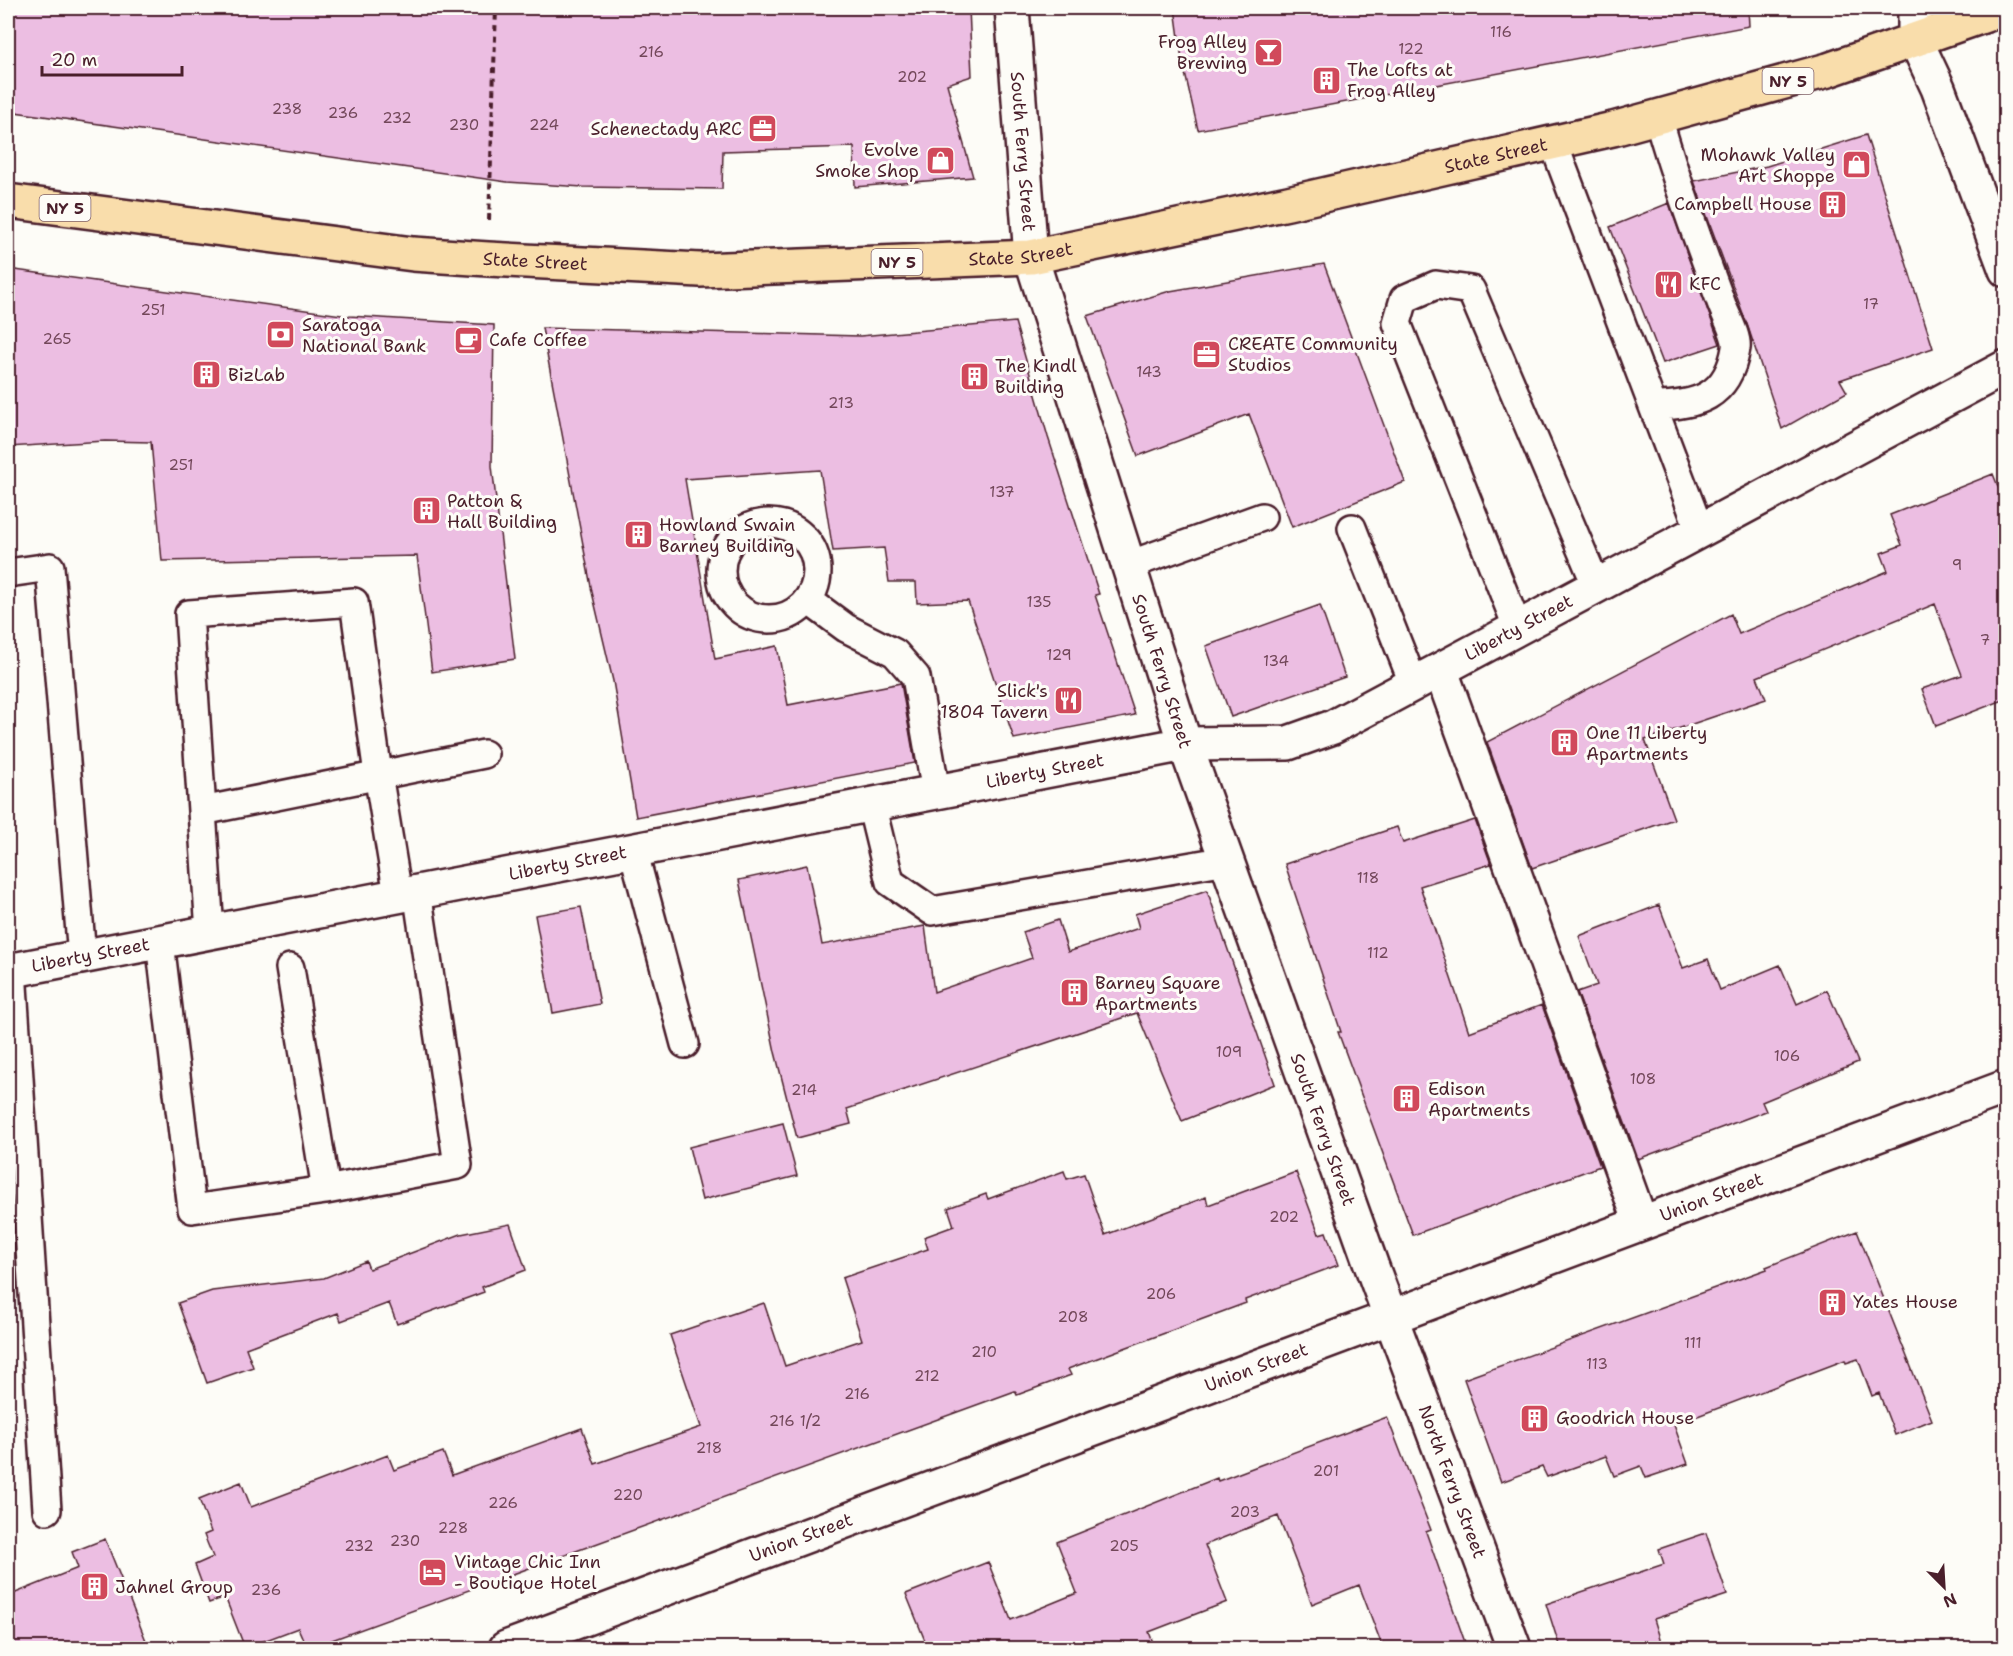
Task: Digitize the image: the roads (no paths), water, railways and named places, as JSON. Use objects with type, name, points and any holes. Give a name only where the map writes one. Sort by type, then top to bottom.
[{"type":"main road","name":"State Street","points":[[8,201],[413,254],[488,259],[700,270],[1031,257],[1288,203],[1658,117],[1828,70],[2006,8]]},
{"type":"street","name":"South Ferry Street","points":[[1012,8],[1031,257],[1185,744],[1390,1316]]},
{"type":"street","points":[[1915,8],[1915,39],[1938,88],[2006,270]]},
{"type":"street","name":"Liberty Street","points":[[10,970],[1185,744],[1288,743],[1333,727],[1428,678],[2006,367]]},
{"type":"street","points":[[1428,678],[1641,1222]]},
{"type":"street","name":"Union Street","points":[[520,1646],[1390,1316],[2006,1087]]},
{"type":"street","name":"North Ferry Street","points":[[1390,1316],[1514,1648]]},
{"type":"lane","points":[[1653,406],[1679,406],[1706,398],[1724,384],[1737,346],[1673,170],[1658,117]]},
{"type":"lane","points":[[1553,142],[1700,531]]},
{"type":"lane","points":[[1518,629],[1397,323],[1404,298],[1436,285],[1471,290],[1597,586]]},
{"type":"lane","points":[[1129,565],[1262,517]]},
{"type":"lane","points":[[1352,528],[1428,678]]},
{"type":"lane","points":[[8,573],[50,567],[82,957]]},
{"type":"lane","points":[[808,600],[846,627],[894,652],[916,677],[936,792]]},
{"type":"lane","points":[[160,942],[192,1209],[326,1190],[458,1165],[408,893],[378,774],[354,602],[189,614],[210,932]]},
{"type":"lane","points":[[202,810],[484,754]]},
{"type":"lane","points":[[871,804],[890,882],[932,911],[1227,860]]},
{"type":"lane","points":[[633,850],[685,1044]]},
{"type":"lane","points":[[290,968],[326,1190]]},
{"type":"lane","points":[[10,970],[47,1510]]},
{"type":"place","name":"Frog Alley Brewing","points":[[1268,52]]},
{"type":"place","name":"The Lofts at Frog Alley","points":[[1326,80]]},
{"type":"place","name":"Schenectady ARC","points":[[763,129]]},
{"type":"place","name":"Evolve Smoke Shop","points":[[940,160]]},
{"type":"place","name":"Mohawk Valley Art Shoppe","points":[[1856,165]]},
{"type":"place","name":"Campbell House","points":[[1833,204]]},
{"type":"place","name":"KFC","points":[[1668,284]]},
{"type":"place","name":"Saratoga National Bank","points":[[281,335]]},
{"type":"place","name":"Cafe Coffee","points":[[468,340]]},
{"type":"place","name":"CREATE Community Studios","points":[[1207,354]]},
{"type":"place","name":"BizLab","points":[[207,375]]},
{"type":"place","name":"The Kindl Building","points":[[974,376]]},
{"type":"place","name":"Patton & Hall Building","points":[[426,511]]},
{"type":"place","name":"Howland Swain Barney Building","points":[[638,535]]},
{"type":"place","name":"Slick's 1804 Tavern","points":[[1069,701]]},
{"type":"place","name":"One 11 Liberty Apartments","points":[[1565,743]]},
{"type":"place","name":"Barney Square Apartments","points":[[1074,993]]},
{"type":"place","name":"Edison Apartments","points":[[1407,1099]]},
{"type":"place","name":"Yates House","points":[[1832,1302]]},
{"type":"place","name":"Goodrich House","points":[[1535,1418]]},
{"type":"place","name":"Vintage Chic Inn - Boutique Hotel","points":[[433,1572]]},
{"type":"place","name":"Jahnel Group","points":[[94,1587]]}]
